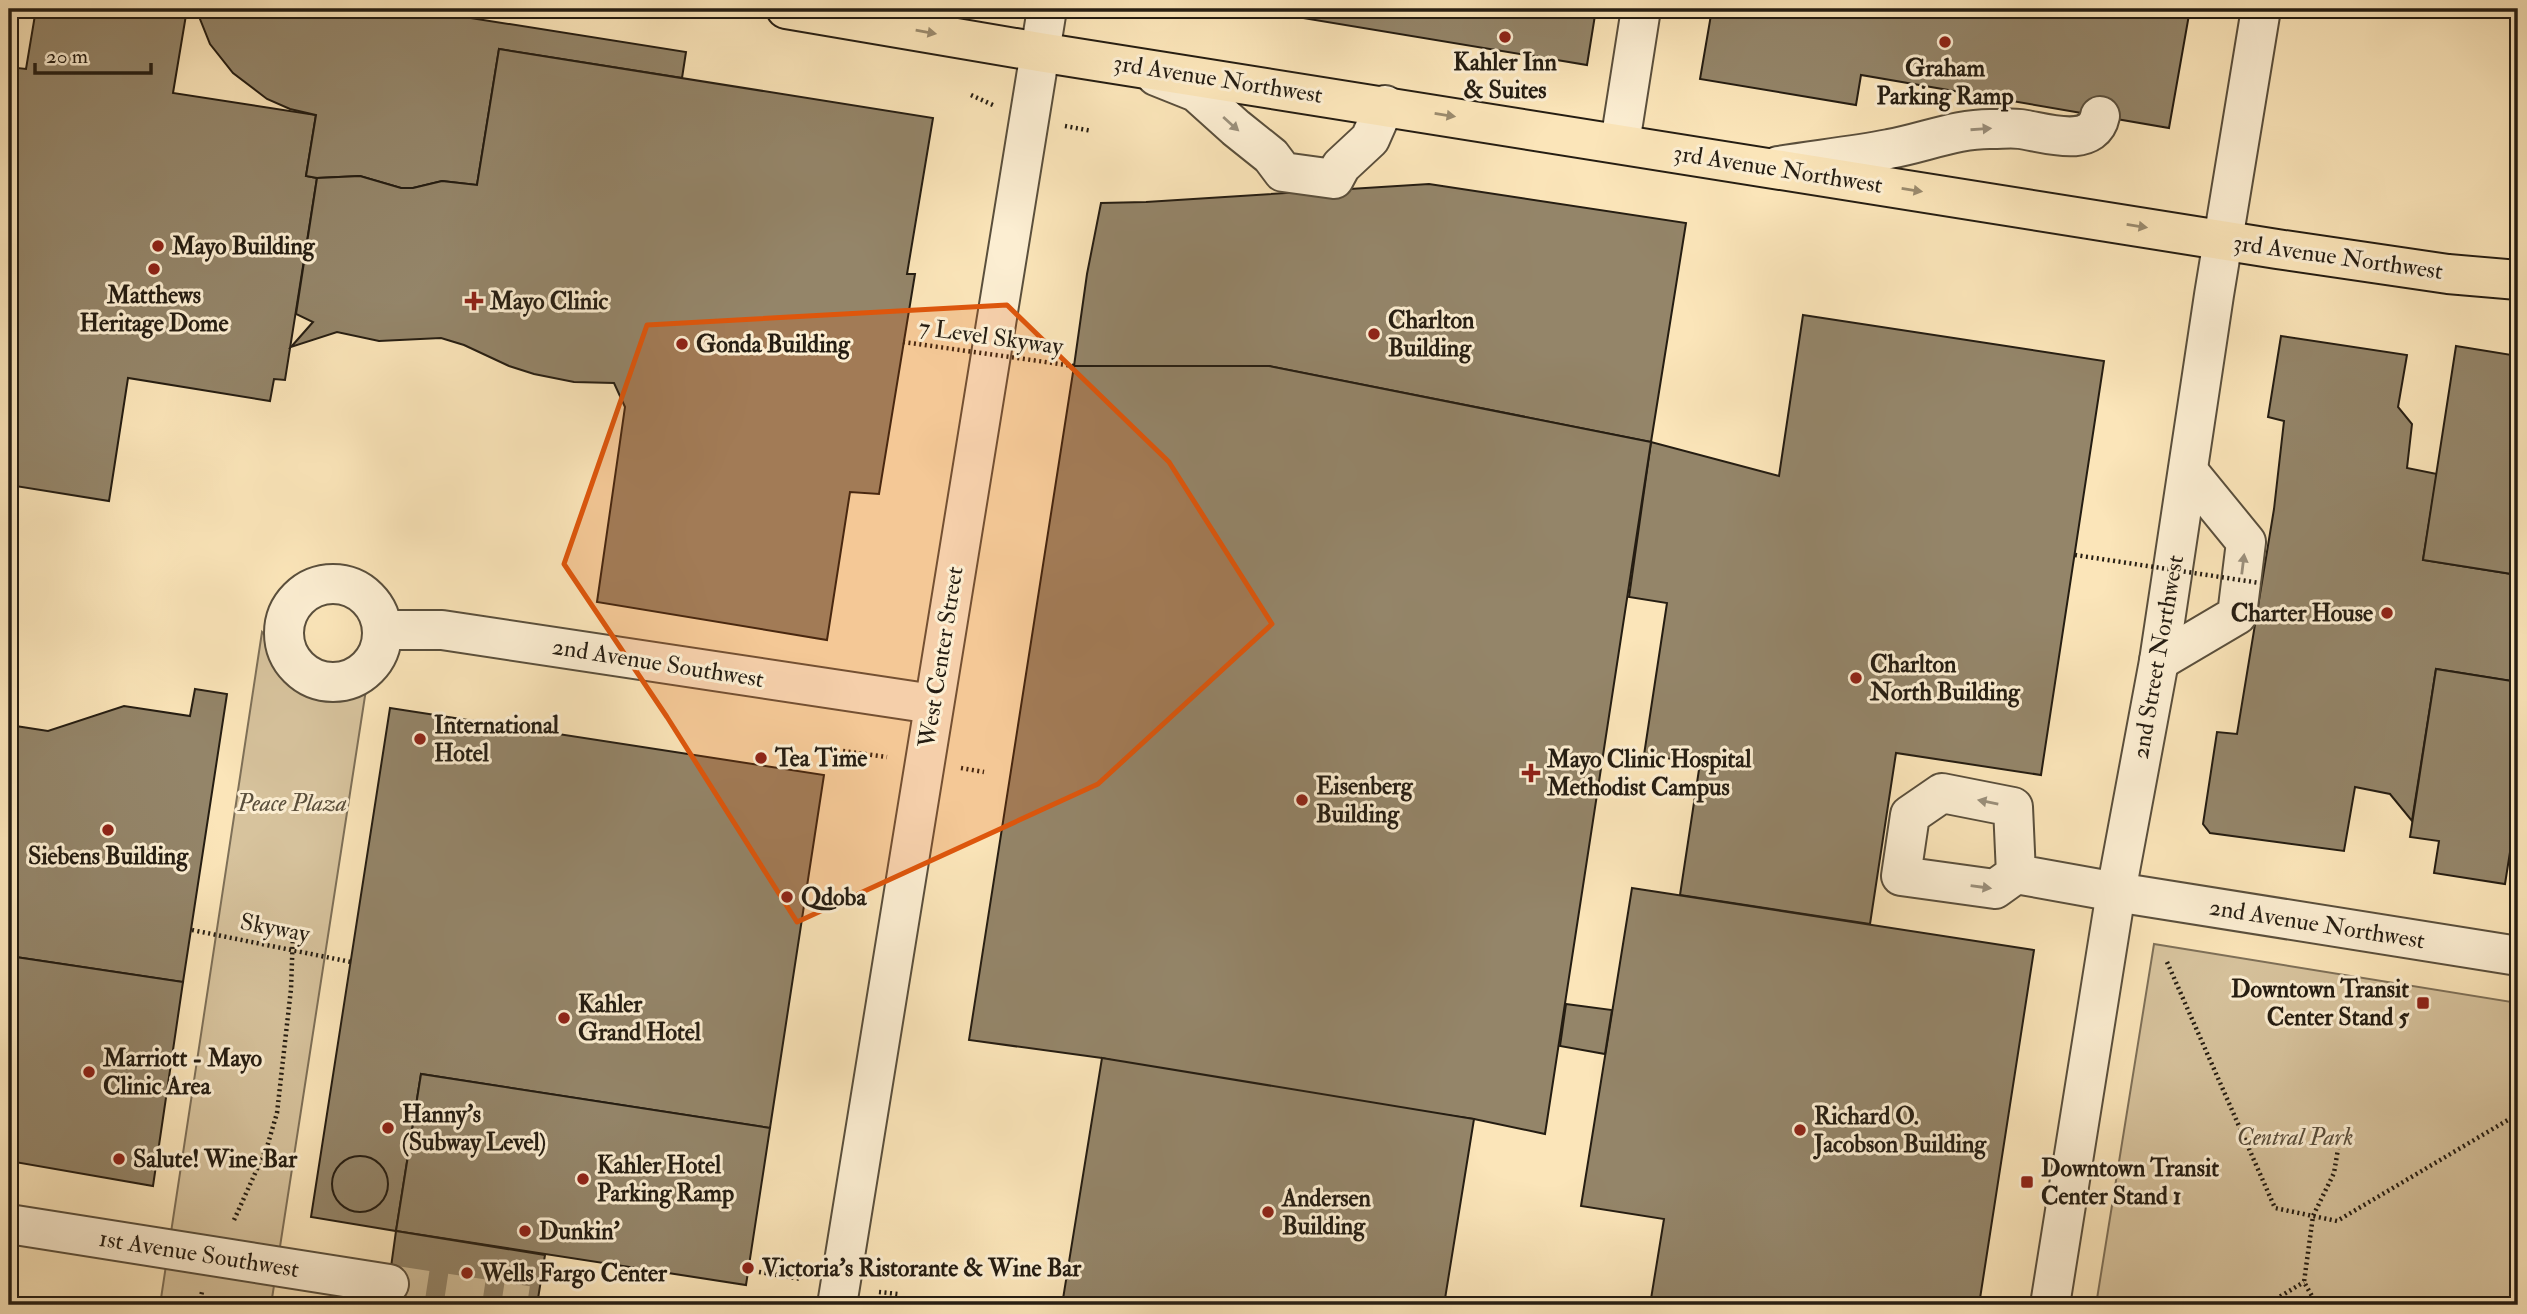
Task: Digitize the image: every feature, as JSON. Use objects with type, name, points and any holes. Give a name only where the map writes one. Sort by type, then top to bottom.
[{"type":"main road","name":"3rd Avenue Northwest","points":[[786,9],[2224,240],[2448,274],[2518,280]]},
{"type":"street","name":"West Center Street","points":[[837,1305],[1046,9]]},
{"type":"street","points":[[1620,143],[1641,9]]},
{"type":"street","name":"2nd Street Northwest","points":[[2050,1305],[2116,892],[2160,661],[2261,9]]},
{"type":"street","points":[[1132,66],[1196,92],[1271,156],[1283,172],[1334,179],[1341,166],[1370,139],[1385,105]]},
{"type":"street","points":[[1769,167],[1889,149],[1983,128],[2081,136],[2096,126],[2100,116]]},
{"type":"street","points":[[2160,661],[2237,615],[2246,542],[2188,471]]},
{"type":"street","name":"2nd Avenue Southwest","points":[[383,630],[442,630],[933,704]]},
{"type":"street","name":"2nd Avenue Northwest","points":[[2016,874],[2518,956]]},
{"type":"street","name":"1st Avenue Southwest","points":[[9,1224],[389,1284]]},
{"type":"path","name":"7 Level Skyway","points":[[903,342],[1074,366]]},
{"type":"path","points":[[2076,555],[2260,583]]},
{"type":"path","name":"Skyway","points":[[192,930],[351,962]]},
{"type":"path","points":[[199,1305],[206,1278],[267,1147],[277,1113],[290,1003],[293,933]]},
{"type":"path","points":[[2167,962],[2276,1209],[2337,1221],[2518,1114]]},
{"type":"path","points":[[2317,1305],[2304,1282],[2314,1216],[2334,1173],[2339,1149]]},
{"type":"path","points":[[2266,1305],[2304,1282]]},
{"type":"path","points":[[897,1305],[898,1294]]},
{"type":"path","points":[[755,1305],[756,1295]]},
{"type":"highlighted area","points":[[1007,305],[1169,462],[1272,624],[1098,784],[797,922],[667,717],[564,564],[647,325]]},
{"type":"green space","name":"Peace Plaza","points":[[262,632],[311,686],[367,683],[271,1305],[160,1305]]},
{"type":"green space","name":"Central Park","points":[[2154,944],[2518,1003],[2518,1305],[2096,1305]]},
{"type":"building","name":"Mayo Building","points":[[36,9],[187,9],[173,93],[316,115],[306,176],[317,178],[285,380],[274,379],[270,401],[128,378],[109,501],[9,485],[9,67],[26,69]]},
{"type":"building","points":[[196,9],[414,9],[686,52],[682,78],[499,49],[477,185],[442,181],[401,188],[360,176],[306,176],[316,115],[290,109],[267,99],[233,73],[210,44]]},
{"type":"building","name":"Kahler Inn & Suites","points":[[1249,9],[1596,9],[1587,65]]},
{"type":"building","name":"Graham Parking Ramp","points":[[1712,9],[2190,9],[2169,128],[1861,75],[1856,105],[1700,79]]},
{"type":"building","name":"Gonda Building","points":[[499,49],[933,118],[907,274],[915,274],[879,494],[850,492],[827,640],[597,602],[625,407],[614,383],[574,382],[534,374],[441,338],[379,341],[337,332],[291,347],[313,322],[296,314],[317,178],[360,176],[401,188],[442,181],[477,185]]},
{"type":"building","name":"Charlton Building","points":[[1429,184],[1686,223],[1651,442],[1269,366],[1074,366],[1087,274],[1101,203]]},
{"type":"building","name":"Charlton North Building","points":[[1803,315],[2104,361],[2041,775],[1896,753],[1870,924],[1680,895],[1700,763],[1644,755],[1667,603],[1629,597],[1651,442],[1779,476]]},
{"type":"building","name":"Charter House","points":[[2281,336],[2407,355],[2398,407],[2412,424],[2407,468],[2437,474],[2423,560],[2518,575],[2518,682],[2436,669],[2412,821],[2390,794],[2355,787],[2344,851],[2210,833],[2203,824],[2217,732],[2237,734],[2274,509],[2284,421],[2268,417]]},
{"type":"building","points":[[2456,346],[2518,356],[2518,575],[2423,560]]},
{"type":"building","name":"Eisenberg Building","points":[[1074,366],[1269,366],[1651,442],[1545,1134],[1474,1119],[1205,1081],[1102,1058],[969,1040]]},
{"type":"building","points":[[2436,669],[2518,682],[2518,853],[2510,852],[2505,884],[2434,873],[2439,841],[2410,837]]},
{"type":"building","name":"Siebens Building","points":[[195,689],[227,694],[183,982],[9,956],[9,725],[48,731],[124,706],[190,716]]},
{"type":"building","name":"Kahler Grand Hotel","points":[[390,708],[824,775],[770,1128],[421,1074],[396,1231],[311,1217]]},
{"type":"building","name":"Richard O. Jacobson Building","points":[[1632,888],[2034,950],[1979,1305],[1650,1305],[1664,1219],[1581,1206]]},
{"type":"building","name":"Marriott - Mayo Clinic Area","points":[[9,956],[183,982],[153,1186],[9,1161]]},
{"type":"building","points":[[1566,1004],[1612,1010],[1605,1054],[1560,1046]]},
{"type":"building","name":"Andersen Building","points":[[1102,1058],[1474,1119],[1444,1305],[1062,1305]]},
{"type":"building","name":"Kahler Hotel Parking Ramp","points":[[421,1074],[770,1128],[746,1285],[396,1231]]},
{"type":"building","points":[[354,1156],[366,1156],[380,1164],[388,1178],[386,1195],[380,1204],[366,1212],[354,1212],[337,1200],[332,1190],[332,1178],[344,1161]]},
{"type":"building","name":"Wells Fargo Center","points":[[396,1231],[545,1255],[537,1305],[374,1305],[387,1296]]},
{"type":"tunnel","points":[[389,1284],[527,1305]]},
{"type":"place","name":"Kahler Inn & Suites","points":[[1505,37]]},
{"type":"place","name":"Graham Parking Ramp","points":[[1945,42]]},
{"type":"place","name":"Mayo Building","points":[[158,246]]},
{"type":"place","name":"Matthews Heritage Dome","points":[[154,269]]},
{"type":"place","name":"Mayo Clinic","points":[[474,301]]},
{"type":"place","name":"Charlton Building","points":[[1374,334]]},
{"type":"place","name":"Gonda Building","points":[[682,344]]},
{"type":"place","name":"Charter House","points":[[2387,613]]},
{"type":"place","name":"Charlton North Building","points":[[1856,678]]},
{"type":"place","name":"International Hotel","points":[[420,739]]},
{"type":"place","name":"Tea Time","points":[[761,758]]},
{"type":"place","name":"Mayo Clinic Hospital Methodist Campus","points":[[1531,773]]},
{"type":"place","name":"Eisenberg Building","points":[[1302,800]]},
{"type":"place","name":"Siebens Building","points":[[108,830]]},
{"type":"place","name":"Qdoba","points":[[787,897]]},
{"type":"place","name":"Downtown Transit Center Stand 5","points":[[2423,1003]]},
{"type":"place","name":"Kahler Grand Hotel","points":[[564,1018]]},
{"type":"place","name":"Marriott - Mayo Clinic Area","points":[[89,1072]]},
{"type":"place","name":"Hanny's (Subway Level)","points":[[388,1128]]},
{"type":"place","name":"Richard O. Jacobson Building","points":[[1800,1130]]},
{"type":"place","name":"Salute! Wine Bar","points":[[119,1159]]},
{"type":"place","name":"Kahler Hotel Parking Ramp","points":[[583,1179]]},
{"type":"place","name":"Downtown Transit Center Stand 1","points":[[2027,1182]]},
{"type":"place","name":"Andersen Building","points":[[1268,1212]]},
{"type":"place","name":"Dunkin'","points":[[525,1231]]},
{"type":"place","name":"Victoria's Ristorante & Wine Bar","points":[[748,1268]]},
{"type":"place","name":"Wells Fargo Center","points":[[467,1273]]}]
